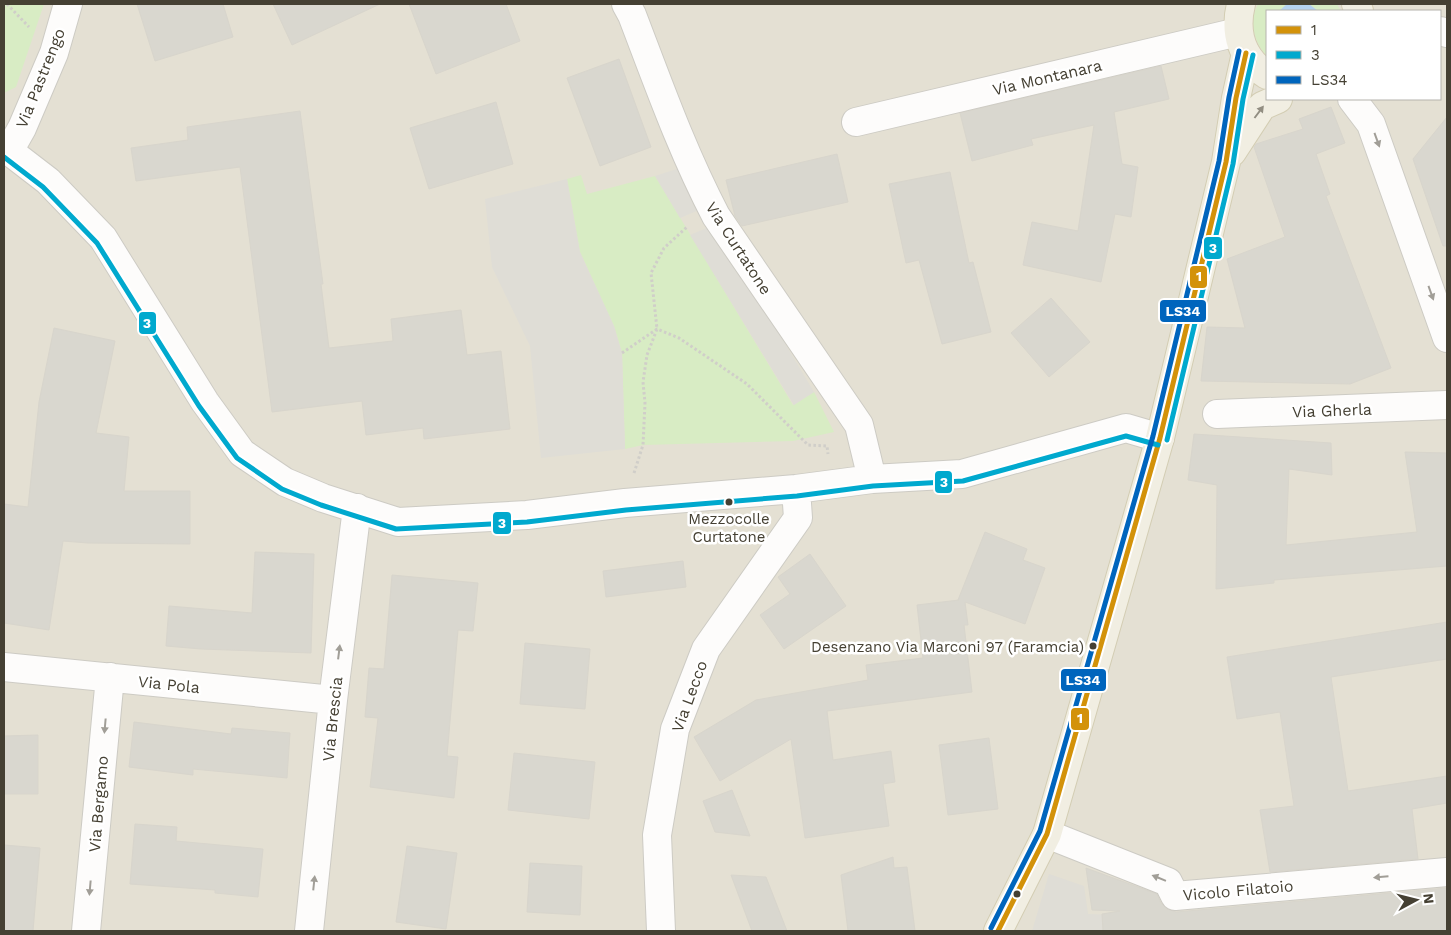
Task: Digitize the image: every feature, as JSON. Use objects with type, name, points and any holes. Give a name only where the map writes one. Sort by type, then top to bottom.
[{"type":"main road","points":[[998,931],[1047,834],[1160,438],[1226,162],[1242,43],[1238,18],[1241,4]]},
{"type":"main road","points":[[1242,43],[1258,68],[1266,74]]},
{"type":"main road","points":[[1226,162],[1262,106],[1276,100]]},
{"type":"street","name":"Via Pastrengo","points":[[6,150],[22,128],[54,53],[68,4]]},
{"type":"street","name":"Via Curtatone","points":[[626,4],[632,15],[682,145],[716,216],[859,426],[872,479]]},
{"type":"street","name":"Via Montanara","points":[[856,122],[1242,43]]},
{"type":"street","points":[[1353,100],[1371,124],[1447,338]]},
{"type":"street","points":[[6,150],[48,181],[103,238],[205,402],[242,452],[285,482],[323,498],[398,522],[527,515],[625,502],[796,489],[872,479],[962,474],[1126,428],[1160,438]]},
{"type":"street","name":"Via Gherla","points":[[1217,414],[1447,405]]},
{"type":"street","name":"Via Lecco","points":[[661,931],[657,835],[675,729],[706,649],[798,518],[796,489]]},
{"type":"street","name":"Via Brescia","points":[[309,931],[333,700],[357,508]]},
{"type":"street","name":"Via Pola","points":[[4,667],[333,700]]},
{"type":"street","name":"Via Bergamo","points":[[86,931],[110,678]]},
{"type":"street","name":"Vicolo Filatoio","points":[[1047,834],[1168,882],[1175,896],[1447,872]]},
{"type":"path","points":[[625,502],[643,445],[643,382],[647,355],[657,330],[651,273],[664,248],[686,227],[716,216]]},
{"type":"path","points":[[622,352],[657,330]]},
{"type":"path","points":[[657,330],[679,338],[747,384],[808,446],[827,446],[829,484]]},
{"type":"shaded area","points":[[4,4],[1447,4],[1447,931],[4,931]]},
{"type":"shaded area","points":[[683,167],[706,207],[680,218],[655,176]]},
{"type":"shaded area","points":[[567,179],[580,252],[614,326],[622,353],[625,449],[541,458],[530,346],[492,267],[485,199]]},
{"type":"shaded area","points":[[714,225],[814,392],[794,405],[690,235]]},
{"type":"shaded area","points":[[1049,874],[1084,886],[1088,914],[1116,915],[1119,931],[1032,931]]},
{"type":"green space","points":[[4,4],[44,4],[16,87],[4,93]]},
{"type":"green space","points":[[1258,4],[1287,4],[1280,10],[1266,10],[1266,56],[1254,32],[1253,18]]},
{"type":"green space","points":[[1309,4],[1337,4],[1340,10],[1317,10]]},
{"type":"green space","points":[[581,175],[587,194],[655,176],[793,405],[814,392],[834,432],[793,441],[643,445],[625,449],[622,353],[614,326],[580,252],[567,179]]},
{"type":"water","points":[[1287,4],[1309,4],[1317,10],[1280,10]]},
{"type":"building","points":[[137,4],[223,4],[233,37],[155,61]]},
{"type":"building","points":[[273,4],[380,4],[292,45]]},
{"type":"building","points":[[409,4],[506,4],[520,41],[436,74]]},
{"type":"building","points":[[619,59],[651,147],[600,166],[567,78]]},
{"type":"building","points":[[1161,66],[1169,99],[1114,112],[1122,164],[1138,167],[1131,217],[1115,214],[1101,282],[1023,265],[1032,222],[1078,231],[1094,125],[1031,139],[1033,145],[972,161],[960,113]]},
{"type":"building","points":[[496,102],[513,164],[429,189],[410,128]]},
{"type":"building","points":[[1331,107],[1345,143],[1316,154],[1330,194],[1326,196],[1391,368],[1350,384],[1201,381],[1207,327],[1245,328],[1227,259],[1285,237],[1254,147],[1256,144],[1303,129],[1299,119]]},
{"type":"building","points":[[300,111],[323,284],[321,284],[329,348],[393,341],[391,319],[461,310],[467,355],[501,351],[510,429],[424,439],[423,428],[366,435],[362,401],[272,412],[240,167],[136,181],[131,148],[188,140],[187,127]]},
{"type":"building","points":[[1447,117],[1447,246],[1443,246],[1413,159]]},
{"type":"building","points":[[837,154],[848,202],[742,226],[735,216],[726,180]]},
{"type":"building","points":[[950,172],[969,263],[973,262],[991,332],[942,344],[919,260],[906,263],[889,184]]},
{"type":"building","points":[[1051,298],[1090,342],[1049,377],[1011,333]]},
{"type":"building","points":[[54,328],[115,341],[96,433],[129,437],[124,491],[190,491],[190,544],[63,541],[49,630],[4,623],[4,504],[28,507],[39,402]]},
{"type":"building","points":[[1194,434],[1331,443],[1332,475],[1289,469],[1286,545],[1417,532],[1405,452],[1447,453],[1447,566],[1274,580],[1274,583],[1216,589],[1217,485],[1188,480]]},
{"type":"building","points":[[985,532],[1027,549],[1023,560],[1045,568],[1025,624],[965,602],[968,625],[964,625],[972,692],[827,711],[833,760],[891,751],[895,782],[883,784],[889,826],[805,838],[791,739],[720,781],[694,737],[756,700],[868,680],[866,665],[923,658],[917,605],[959,600]]},
{"type":"building","points":[[255,552],[314,554],[311,653],[166,646],[169,606],[252,613]]},
{"type":"building","points":[[810,554],[846,606],[784,649],[760,615],[790,594],[778,577]]},
{"type":"building","points":[[683,561],[686,587],[606,597],[603,571]]},
{"type":"building","points":[[392,575],[478,583],[473,631],[458,630],[447,756],[458,757],[454,798],[370,787],[378,718],[365,717],[369,668],[384,669]]},
{"type":"building","points":[[1447,622],[1447,659],[1331,677],[1348,791],[1447,776],[1447,803],[1412,809],[1418,859],[1270,872],[1260,810],[1294,806],[1280,712],[1237,719],[1227,657]]},
{"type":"building","points":[[525,643],[590,649],[585,709],[520,704]]},
{"type":"building","points":[[134,722],[231,734],[232,728],[290,733],[287,778],[193,769],[193,775],[129,767]]},
{"type":"building","points":[[38,735],[38,794],[4,794],[4,736]]},
{"type":"building","points":[[989,738],[998,809],[948,815],[939,745]]},
{"type":"building","points":[[514,753],[595,762],[589,819],[508,810]]},
{"type":"building","points":[[732,790],[750,836],[715,832],[703,801]]},
{"type":"building","points":[[135,824],[177,827],[176,841],[263,849],[258,897],[215,893],[215,890],[130,884]]},
{"type":"building","points":[[4,845],[40,848],[33,931],[4,931]]},
{"type":"building","points":[[407,846],[457,853],[446,929],[396,922]]},
{"type":"building","points":[[893,857],[894,868],[907,867],[915,931],[848,931],[841,875]]},
{"type":"building","points":[[530,863],[582,866],[580,915],[527,912]]},
{"type":"building","points":[[1086,868],[1157,894],[1161,903],[1167,909],[1176,912],[1447,888],[1447,931],[1103,931],[1102,914],[1120,911],[1092,910]]},
{"type":"building","points":[[731,875],[766,877],[787,931],[752,931]]},
{"type":"transit line","name":"LS34","points":[[991,928],[1040,831],[1153,436],[1219,161],[1229,97],[1239,51]]},
{"type":"transit line","name":"1","points":[[998,931],[1047,834],[1160,438],[1226,162],[1236,98],[1246,53]]},
{"type":"transit line","name":"3","points":[[1167,440],[1233,164],[1243,99],[1253,55]]},
{"type":"transit line","name":"3","points":[[4,157],[43,187],[97,243],[199,406],[237,458],[282,489],[321,505],[396,529],[527,522],[626,510],[797,496],[873,486],[963,481],[1126,436],[1158,445]]},
{"type":"place","name":"Mezzocolle Curtatone","points":[[729,502]]},
{"type":"place","name":"Desenzano Via Marconi 97 (Faramcia)","points":[[1093,646]]}]
